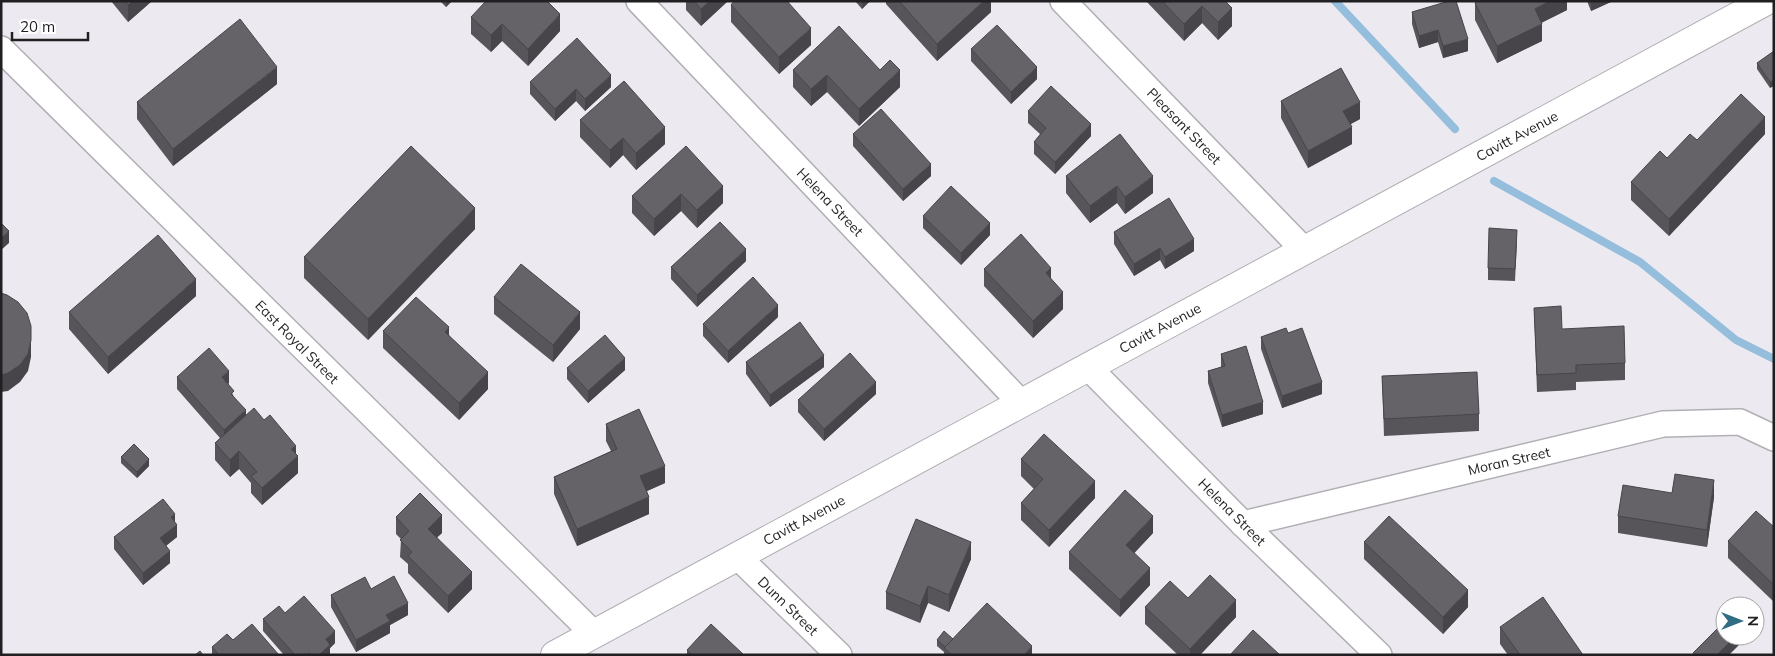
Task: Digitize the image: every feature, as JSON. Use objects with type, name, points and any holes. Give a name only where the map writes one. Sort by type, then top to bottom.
[{"type":"street","name":"Helena Street","points":[[639,1],[1021,403]]},
{"type":"street","name":"Pleasant Street","points":[[1063,1],[1304,250]]},
{"type":"street","name":"Cavitt Avenue","points":[[555,655],[1766,1]]},
{"type":"street","name":"East Royal Street","points":[[1,49],[594,634]]},
{"type":"street","name":"Helena Street","points":[[1088,367],[1243,524],[1379,655]]},
{"type":"street","name":"Moran Street","points":[[1243,524],[1663,424],[1740,422],[1774,438]]},
{"type":"street","name":"Dunn Street","points":[[737,556],[839,655]]},
{"type":"building","points":[[125,1],[133,1],[128,5]]},
{"type":"building","points":[[486,1],[547,1],[560,14],[528,49],[502,24],[491,35],[471,17]]},
{"type":"building","points":[[694,1],[710,1],[701,9]]},
{"type":"building","points":[[734,1],[787,1],[811,28],[779,57],[731,5]]},
{"type":"building","points":[[899,1],[984,1],[937,44]]},
{"type":"building","points":[[1162,1],[1225,1],[1232,8],[1218,22],[1202,6],[1184,24]]},
{"type":"building","points":[[1449,1],[1456,1],[1468,39],[1443,46],[1438,30],[1419,36],[1412,12]]},
{"type":"building","points":[[1478,1],[1550,1],[1535,9],[1542,24],[1497,46],[1475,3]]},
{"type":"building","points":[[240,19],[277,67],[173,149],[137,102]]},
{"type":"building","points":[[997,25],[1037,67],[1011,92],[971,49]]},
{"type":"building","points":[[839,26],[880,70],[890,60],[900,70],[859,109],[827,75],[811,89],[793,70]]},
{"type":"building","points":[[577,38],[611,75],[585,99],[576,89],[555,109],[530,82]]},
{"type":"building","points":[[1774,51],[1774,80],[1770,82],[1757,63]]},
{"type":"building","points":[[1341,68],[1360,102],[1343,111],[1352,127],[1308,151],[1281,101]]},
{"type":"building","points":[[624,81],[665,127],[636,153],[623,138],[610,150],[580,120]]},
{"type":"building","points":[[1051,86],[1091,124],[1055,162],[1034,142],[1046,128],[1028,111]]},
{"type":"building","points":[[1741,94],[1765,117],[1669,219],[1631,182],[1660,151],[1667,158],[1690,134],[1697,140]]},
{"type":"building","points":[[881,109],[931,164],[903,189],[853,134]]},
{"type":"building","points":[[1120,134],[1153,176],[1125,197],[1117,186],[1090,206],[1066,176]]},
{"type":"building","points":[[411,146],[475,208],[368,319],[304,257]]},
{"type":"building","points":[[686,146],[723,186],[697,210],[681,194],[654,219],[632,196]]},
{"type":"building","points":[[951,186],[990,223],[961,253],[923,216]]},
{"type":"building","points":[[1169,198],[1194,239],[1165,257],[1160,248],[1134,264],[1114,232]]},
{"type":"building","points":[[720,222],[746,249],[697,295],[671,267]]},
{"type":"building","points":[[1,223],[9,231],[1,238]]},
{"type":"building","points":[[1489,228],[1517,230],[1515,269],[1488,268]]},
{"type":"building","points":[[1021,234],[1051,268],[1046,273],[1063,292],[1033,321],[984,269]]},
{"type":"building","points":[[158,235],[196,279],[108,357],[69,312]]},
{"type":"building","points":[[521,264],[580,312],[553,345],[494,297]]},
{"type":"building","points":[[753,277],[778,305],[728,351],[703,324]]},
{"type":"building","points":[[1,293],[18,302],[27,313],[31,326],[31,340],[28,354],[20,365],[1,375]]},
{"type":"building","points":[[416,297],[449,327],[445,332],[488,372],[459,403],[383,331]]},
{"type":"building","points":[[1561,306],[1562,329],[1624,326],[1625,363],[1576,365],[1576,373],[1537,375],[1534,308]]},
{"type":"building","points":[[800,322],[824,355],[770,395],[746,362]]},
{"type":"building","points":[[1286,328],[1288,333],[1302,328],[1322,382],[1282,396],[1261,337]]},
{"type":"building","points":[[605,335],[625,358],[588,391],[567,368]]},
{"type":"building","points":[[1246,346],[1263,402],[1222,415],[1208,371],[1225,366],[1221,354]]},
{"type":"building","points":[[209,348],[229,371],[222,377],[234,391],[231,394],[246,410],[224,430],[177,377]]},
{"type":"building","points":[[850,353],[876,382],[824,429],[798,400]]},
{"type":"building","points":[[1477,372],[1479,414],[1384,419],[1382,376]]},
{"type":"building","points":[[254,408],[264,420],[270,415],[296,446],[291,449],[298,456],[262,488],[251,476],[257,472],[239,451],[230,460],[215,443]]},
{"type":"building","points":[[639,409],[665,466],[640,476],[649,497],[577,529],[554,477],[617,449],[606,424]]},
{"type":"building","points":[[1044,434],[1095,481],[1049,530],[1021,503],[1043,479],[1021,459]]},
{"type":"building","points":[[134,444],[149,459],[137,472],[121,457]]},
{"type":"building","points":[[1675,474],[1714,480],[1707,530],[1618,516],[1623,485],[1672,493]]},
{"type":"building","points":[[1125,490],[1153,516],[1126,545],[1150,568],[1120,600],[1069,552]]},
{"type":"building","points":[[420,493],[442,515],[428,529],[472,572],[448,596],[408,556],[412,552],[400,540],[409,531],[396,517]]},
{"type":"building","points":[[163,499],[175,514],[171,517],[177,525],[160,538],[170,551],[143,573],[114,537]]},
{"type":"building","points":[[1756,511],[1774,527],[1774,585],[1728,541]]},
{"type":"building","points":[[1389,516],[1468,590],[1443,617],[1364,542]]},
{"type":"building","points":[[916,519],[971,542],[949,595],[928,586],[920,606],[886,592]]},
{"type":"building","points":[[1210,575],[1236,600],[1190,649],[1145,607],[1170,581],[1188,598]]},
{"type":"building","points":[[394,576],[408,603],[386,615],[390,621],[356,640],[331,595],[365,577],[371,589]]},
{"type":"building","points":[[304,596],[335,631],[326,639],[330,645],[319,655],[311,655],[309,653],[307,655],[295,655],[263,619],[279,606],[285,613]]},
{"type":"building","points":[[1543,597],[1583,655],[1520,655],[1500,627]]},
{"type":"building","points":[[987,603],[1032,646],[1024,655],[952,655],[944,648]]},
{"type":"building","points":[[252,624],[279,655],[219,655],[212,647],[227,634],[233,640]]},
{"type":"building","points":[[711,624],[744,655],[692,655],[687,650]]},
{"type":"building","points":[[1253,630],[1280,655],[1230,655]]},
{"type":"building","points":[[944,631],[953,639],[945,647],[937,640]]},
{"type":"building","points":[[1715,631],[1715,646],[1726,646],[1717,655],[1694,655],[1693,653]]},
{"type":"building","points":[[200,651],[203,655],[195,655]]},
{"type":"waterway","points":[[1335,1],[1455,129]]},
{"type":"waterway","points":[[1494,181],[1640,262],[1736,340],[1774,359]]}]
